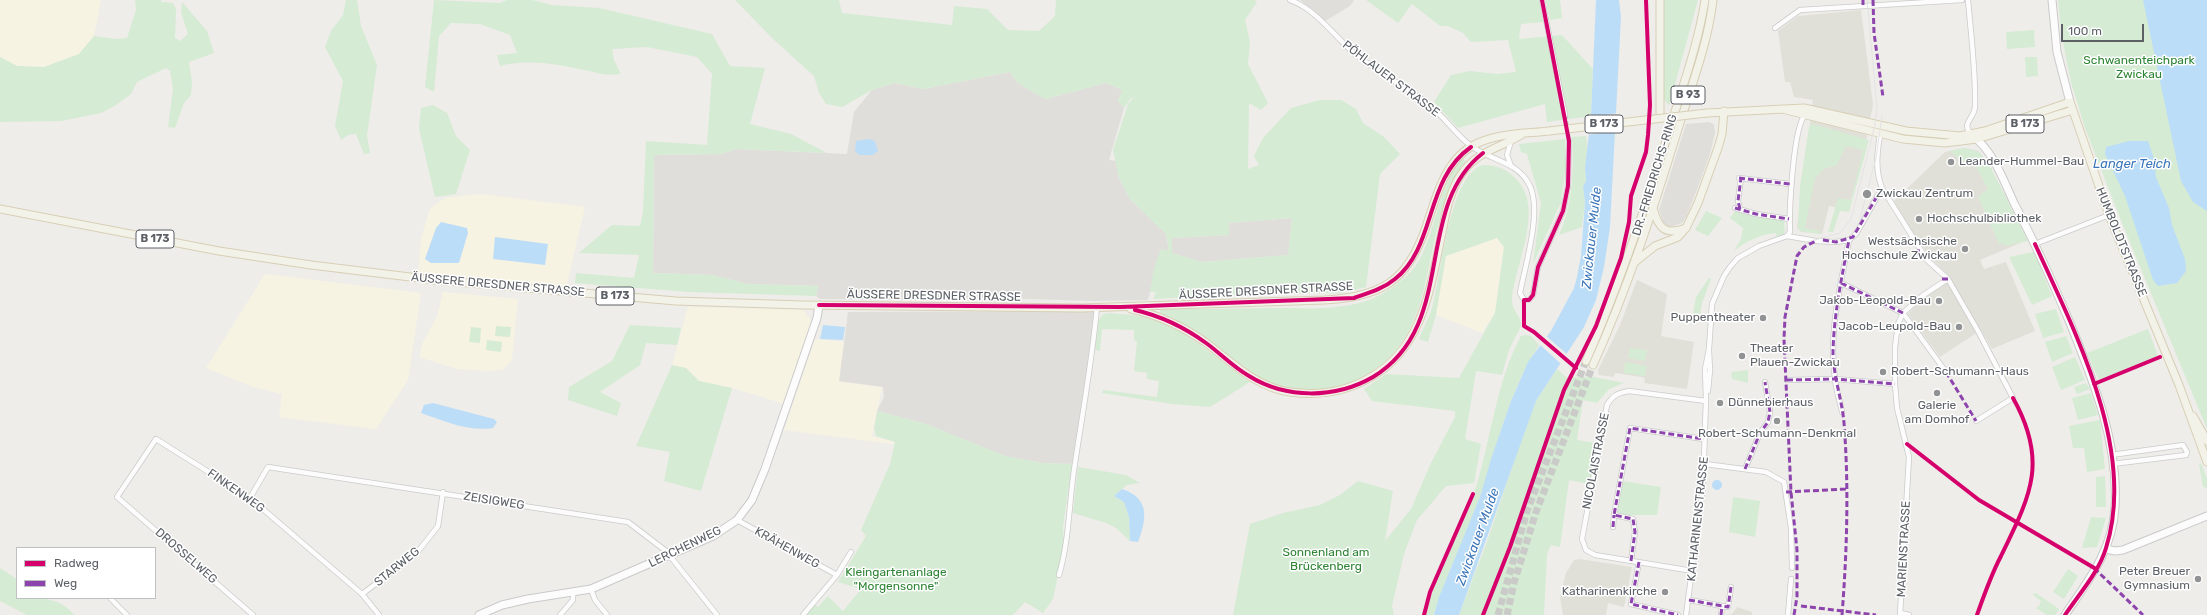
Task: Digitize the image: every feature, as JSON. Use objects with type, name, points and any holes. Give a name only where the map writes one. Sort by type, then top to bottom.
[{"type":"main road","points":[[1660,0],[1660,118]]},
{"type":"main road","name":"DR.-FRIEDRICHS-RING","points":[[1705,0],[1692,54],[1630,253],[1589,363],[1634,263],[1653,208],[1701,55],[1713,0]]},
{"type":"main road","name":"HUMBOLDTSTRASSE","points":[[2052,0],[2055,39],[2070,102],[2109,215],[2188,409],[2207,462]]},
{"type":"main road","name":"B 173","points":[[1781,109],[1803,116],[1880,134],[1932,143],[1956,143],[2070,102]]},
{"type":"main road","name":"B 173","points":[[1660,118],[1707,112],[1797,107],[1920,134],[1974,137],[2073,110]]},
{"type":"main road","points":[[1634,263],[1655,246],[1678,237],[1686,228],[1698,203],[1718,148],[1722,134],[1724,111]]},
{"type":"main road","name":"ÄUSSERE DRESDNER STRASSE","points":[[0,209],[219,251],[311,265],[417,278],[676,301],[820,305],[1097,308],[1354,298],[1386,285],[1402,272],[1414,255],[1441,183],[1452,164],[1471,146],[1496,136],[1660,118]]},
{"type":"main road","name":"ÄUSSERE DRESDNER STRASSE","points":[[1121,307],[1159,316],[1189,331],[1248,376],[1274,388],[1296,393],[1321,393],[1337,391],[1365,381],[1382,370],[1401,353],[1418,327],[1427,299],[1452,192],[1463,171],[1483,153],[1522,134]]},
{"type":"main road","points":[[1974,137],[1993,161],[2036,244],[2094,384],[2111,455],[2115,508],[2106,549],[2096,569],[2065,615]]},
{"type":"main road","points":[[1653,208],[1656,219],[1661,227],[1675,231],[1686,228]]},
{"type":"main road","name":"LERCHENWEG","points":[[480,615],[502,606],[528,599],[591,589],[714,536],[737,520],[752,500],[765,469],[817,318],[820,305]]},
{"type":"main road","points":[[1159,305],[1157,311],[1159,316]]},
{"type":"main road","name":"HUMBOLDTSTRASSE","points":[[2188,409],[2202,430],[2207,441]]},
{"type":"main road","points":[[2106,549],[2115,552],[2123,550],[2207,517]]},
{"type":"street","name":"PÖHLAUER STRASSE","points":[[1290,0],[1314,13],[1338,39],[1371,66],[1429,105],[1471,146],[1511,166],[1526,179],[1535,203],[1534,217],[1520,294],[1521,298],[1526,301],[1533,295],[1538,267],[1563,210],[1568,186],[1569,141]]},
{"type":"street","points":[[1542,0],[1565,115]]},
{"type":"street","points":[[1775,28],[1800,10],[1962,0]]},
{"type":"street","points":[[1968,0],[1975,108],[1966,127],[1974,137]]},
{"type":"street","points":[[1787,236],[1790,232],[1790,184],[1803,116],[1814,110]]},
{"type":"street","points":[[1880,134],[1877,176],[1882,188],[1927,260],[1948,279],[1978,331],[2013,398],[1976,421]]},
{"type":"street","points":[[1511,140],[1507,155],[1511,166]]},
{"type":"street","points":[[1789,219],[1756,214],[1738,209],[1738,201],[1740,178],[1790,184]]},
{"type":"street","points":[[1842,412],[1835,379],[1833,351],[1841,283],[1849,240],[1856,234],[1882,188]]},
{"type":"street","points":[[2036,244],[2109,215]]},
{"type":"street","name":"KATHARINENSTRASSE","points":[[1686,615],[1693,571],[1704,464],[1706,400],[1705,369],[1709,349],[1712,304],[1724,276],[1738,258],[1765,243],[1787,236],[1816,241],[1836,242],[1849,240]]},
{"type":"street","points":[[1903,313],[1922,296],[1948,279]]},
{"type":"street","points":[[1841,283],[1903,313],[1946,372]]},
{"type":"street","points":[[1059,575],[1066,546],[1074,472],[1093,356],[1097,308]]},
{"type":"street","name":"MARIENSTRASSE","points":[[1901,614],[1908,482],[1907,444],[1897,408],[1894,370],[1898,324],[1903,313]]},
{"type":"street","points":[[1787,380],[1835,379],[1894,384]]},
{"type":"street","points":[[1745,469],[1760,433],[1768,422],[1770,412],[1766,382]]},
{"type":"street","name":"NICOLAISTRASSE","points":[[1693,571],[1595,555],[1590,553],[1583,545],[1585,522],[1607,405],[1612,397],[1620,392],[1629,391],[1706,400]]},
{"type":"street","points":[[1613,527],[1630,428],[1704,439]]},
{"type":"street","name":"FINKENWEG","points":[[117,497],[156,439],[250,498],[362,594],[378,615]]},
{"type":"street","points":[[2111,455],[2183,445],[2187,452],[2186,455],[2112,464]]},
{"type":"street","points":[[1704,464],[1766,472],[1784,482],[1791,528],[1792,568]]},
{"type":"street","name":"ZEISIGWEG","points":[[250,498],[268,466],[443,492],[628,522],[666,551],[717,615]]},
{"type":"street","name":"STARWEG","points":[[362,594],[416,554],[438,526],[443,492]]},
{"type":"street","name":"DROSSELWEG","points":[[117,497],[253,615]]},
{"type":"street","points":[[1614,515],[1632,519],[1635,532],[1631,561]]},
{"type":"street","name":"KRÄHENWEG","points":[[737,520],[837,575]]},
{"type":"street","points":[[803,615],[837,575],[851,552]]},
{"type":"street","points":[[1639,562],[1631,604],[1678,615]]},
{"type":"street","points":[[1788,615],[1791,579]]},
{"type":"street","points":[[1689,600],[1728,607],[1731,587]]},
{"type":"street","points":[[591,589],[595,600],[607,615]]},
{"type":"street","points":[[560,615],[573,600],[573,592]]},
{"type":"street","points":[[111,599],[127,615]]},
{"type":"street","points":[[1721,615],[1722,606]]},
{"type":"street","points":[[1901,614],[1909,615]]},
{"type":"shaded area","points":[[0,0],[101,0],[94,36],[79,54],[44,67],[17,66],[0,57]]},
{"type":"shaded area","points":[[1300,0],[1354,0],[1350,6],[1325,21]]},
{"type":"shaded area","name":"Westsächsische Hochschule Zwickau","points":[[1861,10],[1873,104],[1864,152],[1848,210],[1829,206],[1822,234],[1801,232],[1797,228],[1813,100],[1794,97],[1790,82],[1785,82],[1778,31],[1798,16]]},
{"type":"shaded area","points":[[1010,72],[1018,83],[1045,99],[1106,83],[1120,89],[1122,92],[1118,101],[1124,108],[1109,160],[1116,161],[1119,178],[1130,199],[1166,234],[1169,252],[1161,249],[1148,300],[1095,301],[990,298],[914,300],[820,299],[816,296],[818,286],[748,284],[712,275],[653,273],[654,155],[721,154],[737,149],[847,154],[854,112],[872,90],[895,83],[923,89]]},
{"type":"shaded area","points":[[1709,122],[1714,124],[1715,133],[1710,154],[1698,187],[1687,215],[1682,223],[1670,227],[1663,223],[1659,210],[1686,124]]},
{"type":"shaded area","name":"Westsächsische Hochschule Zwickau","points":[[1965,148],[1978,151],[1982,155],[2025,241],[1980,260],[1984,269],[2006,262],[2035,331],[1992,349],[1981,330],[1940,357],[1908,314],[1923,298],[1951,278],[1930,257],[1907,224],[1894,201],[1945,152]]},
{"type":"shaded area","points":[[480,194],[585,207],[565,292],[418,276],[421,238],[430,209],[445,198]]},
{"type":"shaded area","points":[[1292,218],[1288,255],[1202,262],[1172,254],[1172,238],[1229,235],[1228,223]]},
{"type":"shaded area","points":[[1497,238],[1504,247],[1495,313],[1482,333],[1436,315],[1446,256]]},
{"type":"shaded area","points":[[265,274],[421,293],[408,380],[376,429],[279,417],[282,394],[253,387],[206,368]]},
{"type":"shaded area","points":[[1637,280],[1667,294],[1661,336],[1694,342],[1687,389],[1644,383],[1645,378],[1641,377],[1615,373],[1614,377],[1599,375],[1598,370],[1620,325]]},
{"type":"shaded area","points":[[443,292],[518,299],[512,360],[504,369],[489,371],[457,369],[419,357],[423,342],[437,317]]},
{"type":"shaded area","points":[[688,307],[803,310],[812,322],[785,404],[732,388],[699,381],[686,368],[672,365]]},
{"type":"shaded area","points":[[1095,311],[1075,466],[1072,464],[1042,463],[1005,456],[926,424],[877,411],[884,397],[883,387],[839,381],[848,312]]},
{"type":"shaded area","points":[[815,339],[845,342],[840,382],[882,387],[872,436],[894,442],[894,444],[784,430]]},
{"type":"shaded area","points":[[1579,559],[1632,567],[1624,607],[1608,603],[1606,615],[1563,615],[1560,597],[1566,573],[1574,560]]},
{"type":"shaded area","points":[[1737,607],[1752,612],[1752,615],[1725,615],[1732,614]]},
{"type":"green space","points":[[135,0],[161,0],[161,2],[173,3],[176,9],[175,38],[180,41],[188,34],[181,12],[182,2],[207,31],[214,53],[189,62],[192,82],[191,95],[184,103],[175,128],[168,127],[173,89],[170,71],[166,68],[137,82],[131,94],[116,105],[101,113],[61,121],[0,122],[0,57],[17,66],[44,67],[79,54],[94,36],[116,39],[127,38],[136,10]]},
{"type":"green space","points":[[346,0],[357,0],[361,26],[377,65],[367,136],[370,153],[364,154],[356,134],[348,135],[341,140],[335,126],[343,81],[325,47],[331,31],[343,15]]},
{"type":"green space","points":[[434,0],[500,3],[507,0],[532,0],[552,5],[599,8],[712,34],[730,66],[765,68],[750,124],[791,134],[827,153],[737,149],[721,154],[654,155],[653,273],[712,275],[748,284],[818,286],[816,296],[689,292],[575,283],[576,273],[634,278],[639,255],[579,253],[612,225],[640,226],[643,212],[646,141],[707,145],[712,74],[697,57],[647,47],[612,49],[614,60],[621,74],[615,75],[542,63],[521,63],[500,66],[497,55],[517,53],[510,35],[480,24],[451,23],[439,36],[434,92],[425,87]]},
{"type":"green space","points":[[735,0],[839,0],[842,13],[952,25],[954,6],[987,9],[1008,30],[1039,31],[1055,16],[1056,0],[1254,0],[1257,2],[1245,20],[1250,42],[1248,64],[1268,103],[1261,110],[1249,103],[1248,169],[1259,165],[1254,156],[1263,138],[1291,108],[1320,100],[1341,100],[1356,109],[1363,123],[1384,137],[1400,154],[1380,174],[1366,287],[1342,293],[1252,294],[1153,299],[1156,292],[1150,292],[1154,268],[1161,249],[1169,251],[1166,234],[1130,199],[1119,178],[1113,150],[1128,104],[1133,98],[1142,96],[1131,98],[1124,108],[1118,101],[1122,92],[1120,89],[1106,83],[1045,99],[1018,83],[1010,72],[923,89],[895,83],[872,90],[842,107],[826,104],[819,93],[814,76],[773,39]],"holes":[[[1292,218],[1288,255],[1202,262],[1172,253],[1172,238],[1229,235],[1229,223]]]},
{"type":"green space","points":[[1366,0],[1539,0],[1543,22],[1521,24],[1519,39],[1562,35],[1593,69],[1591,116],[1547,122],[1545,104],[1458,128],[1434,102],[1451,75],[1470,71],[1497,74],[1516,72],[1508,40],[1471,42],[1463,33],[1448,26],[1440,26],[1412,4],[1398,23]]},
{"type":"green space","points":[[1546,0],[1560,0],[1562,18],[1550,20]]},
{"type":"green space","points":[[1664,0],[1698,0],[1669,106],[1664,99],[1663,90]]},
{"type":"green space","name":"Schwanenteichpark Zwickau","points":[[2058,0],[2207,0],[2207,429],[2122,223],[2085,128],[2071,82],[2062,37]]},
{"type":"green space","points":[[2034,30],[2035,47],[2007,49],[2006,32]]},
{"type":"green space","points":[[2025,57],[2037,57],[2038,76],[2026,77]]},
{"type":"green space","points":[[433,105],[447,113],[456,136],[470,150],[456,194],[435,197],[419,129],[421,108]]},
{"type":"green space","points":[[1813,124],[1869,140],[1849,212],[1840,211],[1833,232],[1828,232],[1838,198],[1851,200],[1863,150],[1846,146],[1837,165],[1824,169],[1815,178],[1805,228],[1820,231],[1820,234],[1800,231],[1798,227],[1800,186],[1809,127]]},
{"type":"green space","points":[[1586,136],[1588,152],[1585,168],[1586,181],[1583,186],[1585,203],[1582,227],[1559,235],[1564,223],[1572,187],[1572,137]]},
{"type":"green space","points":[[1565,139],[1566,164],[1561,202],[1533,264],[1541,203],[1527,154],[1521,152],[1519,144]]},
{"type":"green space","points":[[1964,148],[1979,152],[1990,166],[2028,241],[2005,246],[2003,243],[1999,244],[1978,197],[1988,189],[1976,167],[1962,161],[1949,151]]},
{"type":"green space","points":[[1462,158],[1466,162],[1450,190],[1439,221],[1425,284],[1416,314],[1403,341],[1381,365],[1350,383],[1330,389],[1299,390],[1289,389],[1270,383],[1238,365],[1190,328],[1160,313],[1160,309],[1332,307],[1353,305],[1370,300],[1400,282],[1413,270],[1417,264],[1429,238],[1447,184],[1453,171]]},
{"type":"green space","name":"Sonnenland am Brückenberg","points":[[1482,165],[1499,168],[1513,176],[1523,188],[1528,203],[1529,219],[1512,301],[1521,326],[1509,350],[1502,375],[1476,371],[1465,439],[1481,444],[1474,483],[1446,486],[1417,520],[1404,554],[1392,606],[1394,615],[1233,615],[1250,524],[1283,513],[1320,505],[1340,495],[1358,481],[1393,491],[1385,541],[1411,509],[1431,463],[1455,417],[1455,411],[1372,401],[1364,389],[1386,374],[1459,378],[1495,313],[1504,247],[1497,238],[1446,256],[1436,315],[1428,342],[1419,339],[1432,308],[1436,293],[1443,251],[1454,207],[1461,188],[1470,173]]},
{"type":"green space","points":[[1736,210],[1784,218],[1785,238],[1777,238],[1776,233],[1759,236],[1734,251],[1741,239],[1743,228],[1730,218]]},
{"type":"green space","points":[[1706,211],[1722,218],[1708,236],[1695,230]]},
{"type":"green space","points":[[2034,252],[2052,296],[2032,305],[2009,257]]},
{"type":"green space","points":[[1709,278],[1711,279],[1702,303],[1699,321],[1692,320],[1696,297]]},
{"type":"green space","points":[[2056,309],[2064,332],[2043,338],[2035,314]]},
{"type":"green space","points":[[1111,313],[1148,318],[1171,326],[1194,340],[1250,382],[1210,407],[1172,404],[1102,393],[1103,390],[1157,397],[1159,381],[1147,379],[1147,373],[1134,371],[1137,342],[1134,340],[1134,330],[1102,329],[1100,351],[1095,350],[1098,321],[1103,314]]},
{"type":"green space","points":[[630,325],[681,328],[677,345],[646,343],[640,365],[600,392],[621,403],[617,416],[568,400],[569,387],[612,361]]},
{"type":"green space","points":[[496,326],[511,327],[510,337],[495,336]]},
{"type":"green space","points":[[471,327],[481,328],[480,343],[469,342]]},
{"type":"green space","points":[[2148,329],[2158,356],[2099,380],[2087,353]]},
{"type":"green space","points":[[1521,336],[1531,336],[1539,345],[1528,363],[1511,400],[1480,498],[1444,585],[1434,615],[1426,615],[1435,584],[1469,509],[1480,474],[1499,393],[1512,354]]},
{"type":"green space","points":[[2066,336],[2073,353],[2052,362],[2045,342]]},
{"type":"green space","points":[[487,340],[502,342],[501,352],[486,350]]},
{"type":"green space","points":[[1630,348],[1647,350],[1645,361],[1628,358]]},
{"type":"green space","points":[[2075,357],[2085,380],[2061,390],[2052,367]]},
{"type":"green space","points":[[1625,362],[1647,366],[1645,376],[1624,373]]},
{"type":"green space","points":[[672,365],[686,368],[699,381],[732,388],[701,491],[664,481],[670,452],[636,446]]},
{"type":"green space","points":[[1557,369],[1566,377],[1594,377],[1624,383],[1609,389],[1597,403],[1583,400],[1577,440],[1596,443],[1590,484],[1569,480],[1560,547],[1551,545],[1547,554],[1544,615],[1459,615],[1488,539],[1524,431],[1536,401]]},
{"type":"green space","points":[[1748,370],[1748,383],[1732,379],[1731,372]]},
{"type":"green space","points":[[2086,383],[2090,389],[2077,394],[2074,387]]},
{"type":"green space","points":[[2091,393],[2098,415],[2078,420],[2072,398]]},
{"type":"green space","name":"Kleingartenanlage \"Morgensonne\"","points":[[877,411],[926,424],[1005,456],[1042,463],[1072,464],[1063,527],[1064,547],[1053,599],[1043,613],[1025,602],[1013,615],[806,615],[815,605],[818,607],[828,596],[843,611],[861,589],[838,582],[866,536],[861,530],[890,464],[895,442],[876,436],[874,428]]},
{"type":"green space","points":[[2100,420],[2105,469],[2087,472],[2084,448],[2073,448],[2069,426]]},
{"type":"green space","points":[[2201,463],[2207,479],[2207,488],[2203,487],[2199,464]]},
{"type":"green space","points":[[1078,467],[1126,475],[1140,483],[1127,485],[1114,496],[1124,502],[1129,517],[1130,541],[1116,528],[1106,523],[1073,513]]},
{"type":"green space","points":[[2105,476],[2106,507],[2096,507],[2096,477]]},
{"type":"green space","points":[[1622,481],[1661,487],[1657,515],[1631,515],[1617,513]]},
{"type":"green space","points":[[1733,497],[1760,501],[1755,537],[1729,532]]},
{"type":"green space","points":[[2091,517],[2106,518],[2097,547],[2082,548]]},
{"type":"green space","points":[[0,568],[16,578],[16,599],[48,599],[62,604],[74,615],[27,615],[0,601]]},
{"type":"green space","points":[[2068,569],[2078,576],[2064,599],[2053,592]]},
{"type":"green space","points":[[2036,593],[2059,609],[2055,615],[2047,615],[2036,608],[2039,606],[2041,601],[2032,594]]},
{"type":"water","name":"Zwickauer Mulde","points":[[1596,0],[1619,0],[1621,17],[1610,227],[1604,267],[1596,300],[1584,327],[1536,401],[1459,615],[1434,615],[1439,597],[1480,497],[1511,401],[1528,362],[1551,331],[1574,288],[1577,277],[1581,256],[1585,203],[1583,186],[1586,181],[1585,168],[1591,116]]},
{"type":"water","points":[[2143,0],[2207,0],[2207,211],[2193,202],[2181,181]]},
{"type":"water","points":[[869,139],[875,141],[878,151],[873,155],[859,155],[855,151],[856,141]]},
{"type":"water","name":"Langer Teich","points":[[2129,141],[2148,141],[2154,159],[2156,177],[2169,208],[2172,225],[2185,259],[2186,271],[2177,283],[2158,286],[2153,280],[2125,196],[2105,154],[2106,147]]},
{"type":"water","points":[[441,222],[467,228],[468,233],[459,263],[431,263],[425,259],[436,228]]},
{"type":"water","points":[[495,237],[548,244],[545,265],[493,259]]},
{"type":"water","points":[[823,325],[845,327],[843,340],[820,339]]},
{"type":"water","points":[[433,403],[494,419],[497,422],[493,428],[484,429],[466,427],[421,413],[424,405]]},
{"type":"water","points":[[1717,480],[1722,485],[1717,490],[1712,485]]},
{"type":"water","points":[[1122,489],[1138,498],[1144,510],[1143,525],[1138,542],[1130,541],[1129,517],[1124,502],[1114,496]]},
{"type":"pier","points":[[1618,113],[1617,131],[1586,135],[1589,117]]},
{"type":"pier","points":[[1545,335],[1568,355],[1562,365],[1538,343]]},
{"type":"tunnel","points":[[1565,115],[1569,141]]},
{"type":"tunnel","points":[[1498,615],[1527,511],[1586,361]]},
{"type":"tunnel","points":[[1507,615],[1514,583],[1536,512],[1593,365]]},
{"type":"tram line","points":[[1793,615],[1796,586],[1796,550],[1789,492],[1784,317],[1797,252],[1807,242],[1840,233],[1851,219],[1875,125],[1877,108],[1867,0]]},
{"type":"tram line","points":[[1860,219],[1876,158],[1882,116]]},
{"type":"marked path","points":[[1863,0],[1863,5]]},
{"type":"marked path","points":[[1873,0],[1874,33],[1883,97]]},
{"type":"marked path","points":[[1739,178],[1790,184]]},
{"type":"marked path","points":[[1740,209],[1738,201],[1741,178]]},
{"type":"marked path","points":[[1823,240],[1836,242],[1853,237],[1882,188]]},
{"type":"marked path","points":[[1735,208],[1756,214],[1789,219]]},
{"type":"marked path","points":[[1842,615],[1846,543],[1846,447],[1844,423],[1834,369],[1833,351],[1841,281],[1849,240]]},
{"type":"marked path","points":[[1794,615],[1797,597],[1797,550],[1791,492],[1784,339],[1785,317],[1797,256],[1804,247],[1816,241]]},
{"type":"marked path","points":[[1917,255],[1919,248]]},
{"type":"marked path","points":[[1942,279],[1948,279]]},
{"type":"marked path","points":[[1841,283],[1903,313]]},
{"type":"marked path","points":[[1946,372],[1976,421]]},
{"type":"marked path","points":[[1787,380],[1835,379],[1895,384]]},
{"type":"marked path","points":[[1745,469],[1760,433],[1768,422],[1770,412],[1765,382]]},
{"type":"marked path","points":[[1631,561],[1635,532],[1633,519],[1614,515],[1630,428],[1704,439]]},
{"type":"marked path","points":[[1786,492],[1847,489]]},
{"type":"marked path","points":[[1613,527],[1614,515]]},
{"type":"marked path","points":[[1639,562],[1631,604],[1678,615]]},
{"type":"marked path","points":[[2094,568],[2143,615]]},
{"type":"marked path","points":[[1689,600],[1728,607],[1731,587]]},
{"type":"marked path","points":[[1721,615],[1722,606]]},
{"type":"marked path","points":[[1801,606],[1876,615]]},
{"type":"cycle path","points":[[1542,0],[1569,141],[1568,186],[1563,211],[1538,267],[1533,295],[1529,300],[1524,300],[1524,326],[1534,332],[1576,368]]},
{"type":"cycle path","points":[[1483,615],[1510,547],[1564,390],[1596,326],[1621,258],[1629,222],[1631,196],[1646,152],[1648,135],[1650,105],[1646,0]]},
{"type":"cycle path","points":[[819,305],[1121,307],[1354,298],[1386,285],[1395,279],[1408,265],[1418,249],[1437,194],[1445,177],[1456,161],[1471,147]]},
{"type":"cycle path","points":[[1135,310],[1154,315],[1181,327],[1206,343],[1243,372],[1263,384],[1294,392],[1311,393],[1343,389],[1358,384],[1373,377],[1400,355],[1416,328],[1427,298],[1440,234],[1448,204],[1461,176],[1483,153]]},
{"type":"cycle path","points":[[2035,244],[2083,353],[2097,392],[2108,432],[2114,472],[2113,510],[2103,557],[2094,574],[2065,615]]},
{"type":"cycle path","points":[[2094,384],[2160,357]]},
{"type":"cycle path","points":[[1977,615],[1994,570],[2020,515],[2027,497],[2031,478],[2033,460],[2030,441],[2024,421],[2013,398]]},
{"type":"cycle path","points":[[1907,444],[1979,500],[2096,569]]},
{"type":"cycle path","points":[[1424,615],[1430,592],[1473,494]]},
{"type":"place","name":"Leander-Hummel-Bau","points":[[1951,162]]},
{"type":"place","name":"Zwickau Zentrum","points":[[1867,194]]},
{"type":"place","name":"Hochschulbibliothek","points":[[1919,219]]},
{"type":"place","name":"Westsächsische Hochschule Zwickau","points":[[1965,249]]},
{"type":"place","name":"Jakob-Leopold-Bau","points":[[1939,301]]},
{"type":"place","name":"Puppentheater","points":[[1763,318]]},
{"type":"place","name":"Jacob-Leupold-Bau","points":[[1959,327]]},
{"type":"place","name":"Theater Plauen-Zwickau","points":[[1742,356]]},
{"type":"place","name":"Robert-Schumann-Haus","points":[[1883,372]]},
{"type":"place","name":"Galerie am Domhof","points":[[1937,393]]},
{"type":"place","name":"Dünnebierhaus","points":[[1720,403]]},
{"type":"place","name":"Robert-Schumann-Denkmal","points":[[1777,421]]},
{"type":"place","name":"Peter Breuer Gymnasium","points":[[2198,579]]},
{"type":"place","name":"Katharinenkirche","points":[[1665,592]]}]
